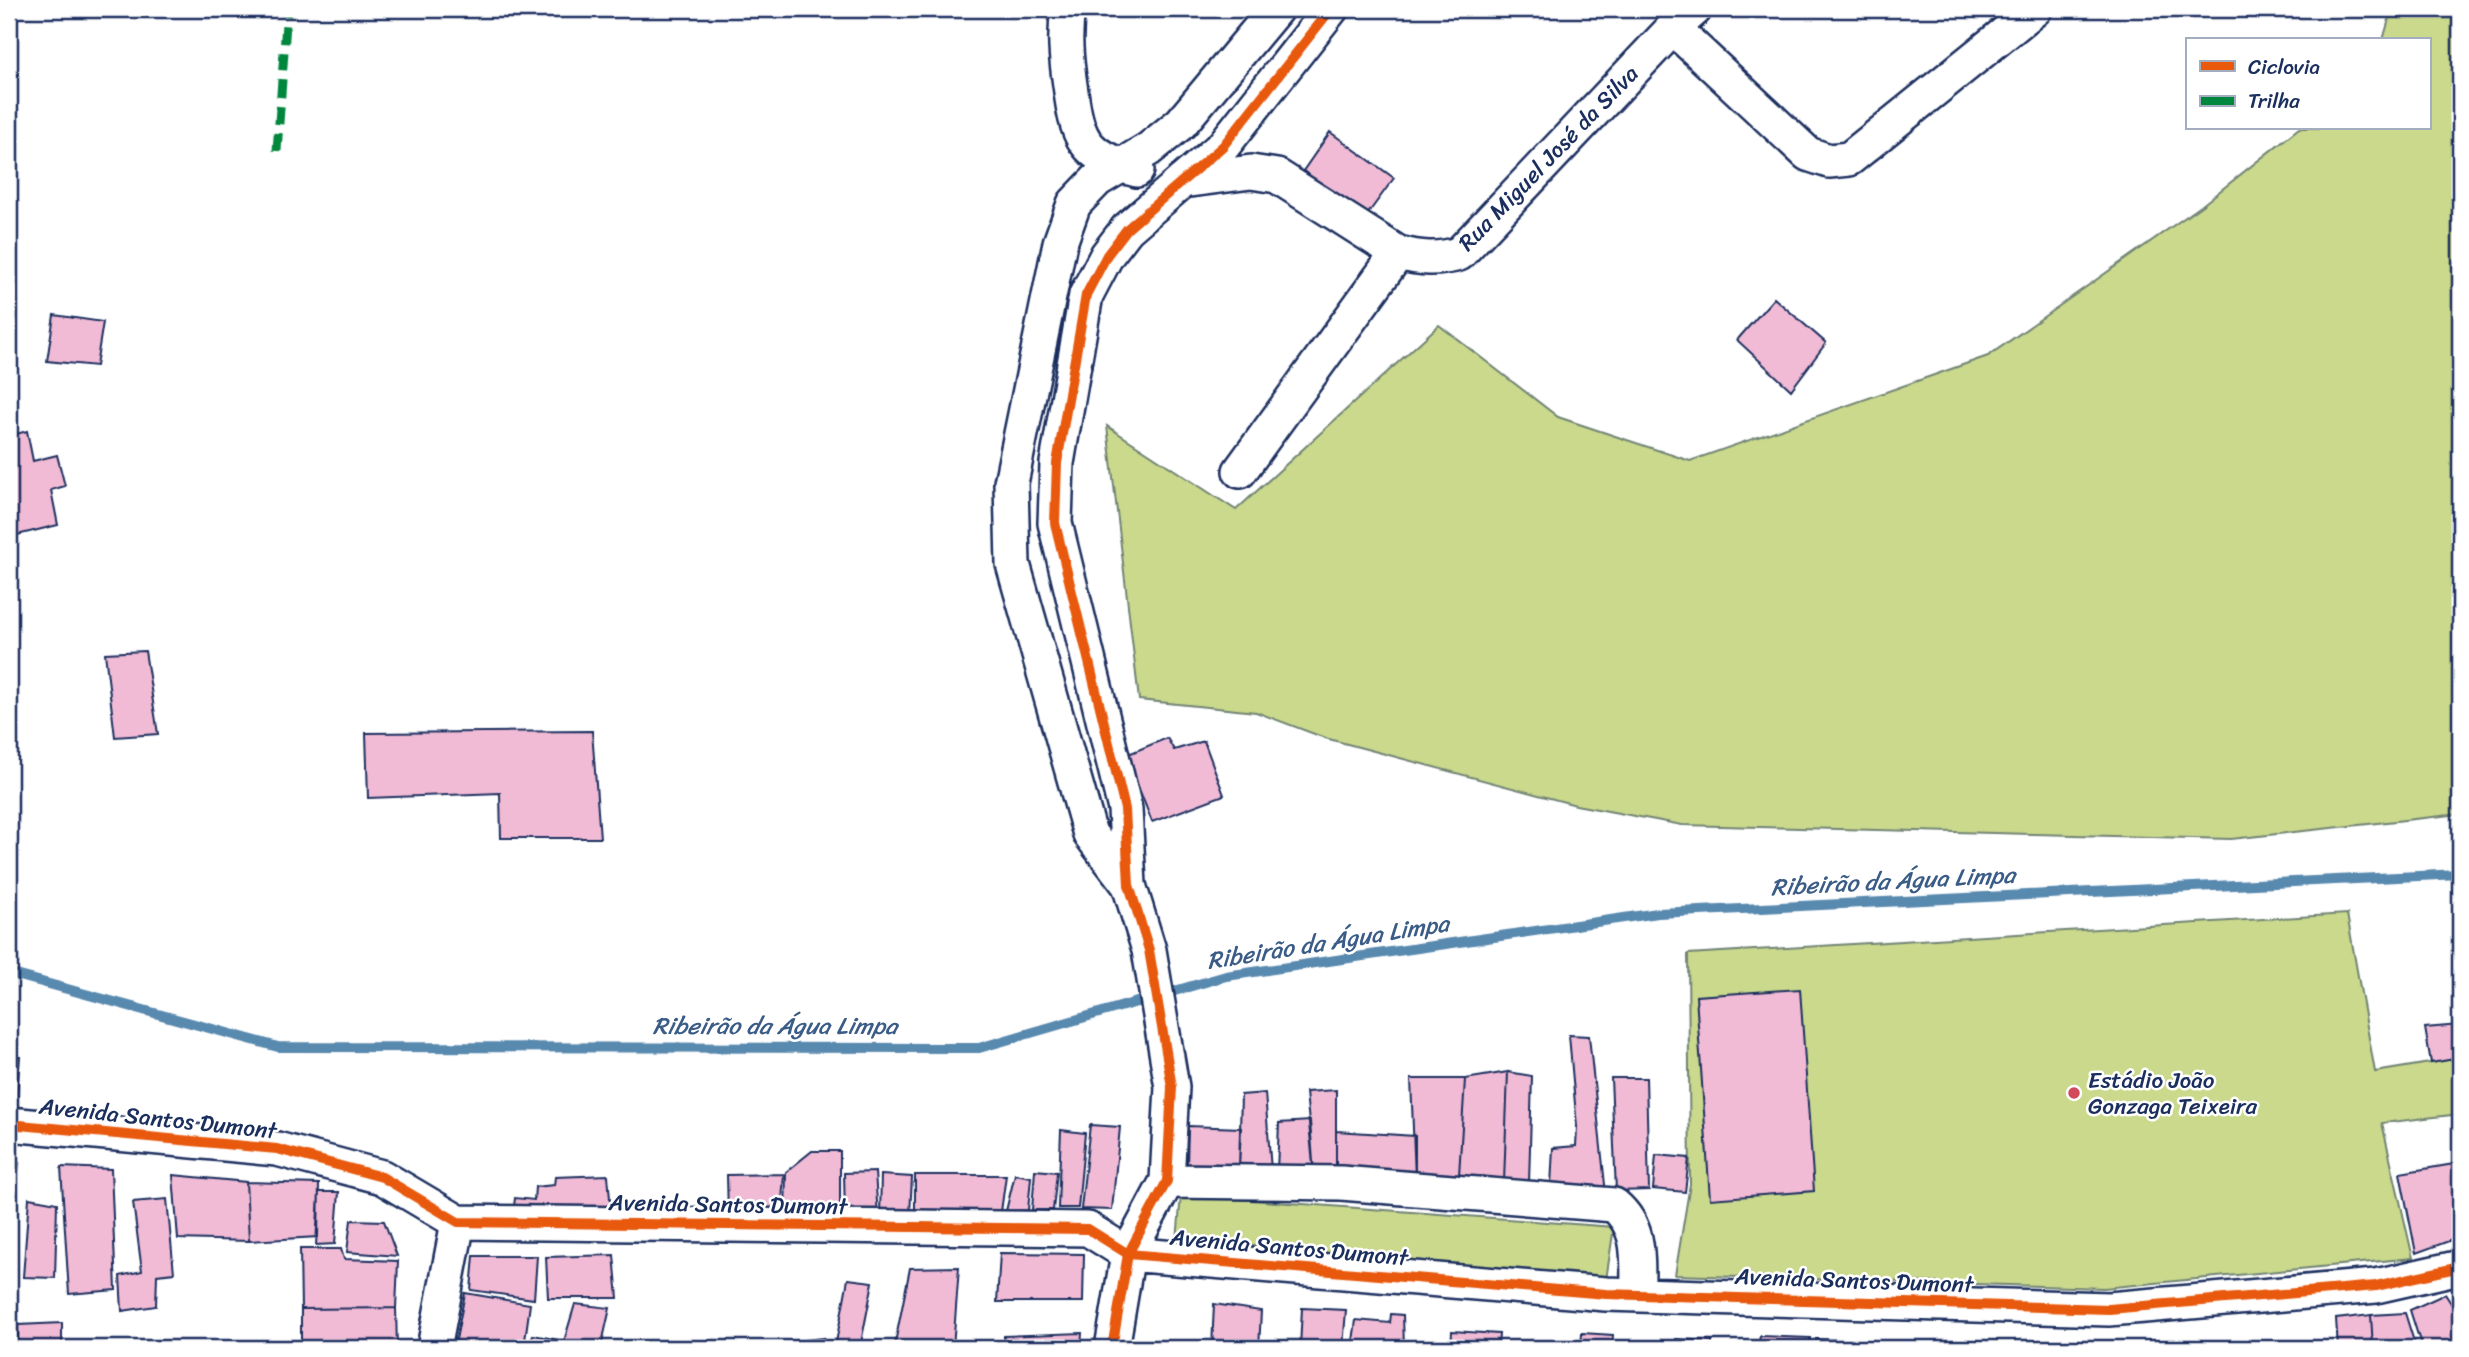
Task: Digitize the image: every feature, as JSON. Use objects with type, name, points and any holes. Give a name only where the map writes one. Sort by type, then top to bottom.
[{"type":"street","points":[[1068,9],[1063,41],[1076,128],[1086,144],[1100,156],[1123,167],[1180,181],[1251,172],[1277,176],[1398,253],[1240,471]]},
{"type":"street","points":[[1129,885],[1090,834],[1013,564],[1011,483],[1064,230],[1074,204],[1097,180],[1123,167],[1181,123],[1276,9]]},
{"type":"street","points":[[1112,1348],[1128,1254],[1167,1181],[1172,1087],[1149,950],[1129,885],[1125,809],[1055,523],[1057,463],[1086,295],[1107,255],[1127,229],[1223,146],[1331,9]]},
{"type":"street","points":[[1684,18],[1808,154],[1829,161],[1849,159],[2035,9]]},
{"type":"street","name":"Rua Miguel José da Silva","points":[[1398,253],[1440,259],[1459,254],[1684,18]]},
{"type":"street","name":"Avenida Santos Dumont","points":[[9,1124],[277,1149],[383,1177],[458,1222],[1088,1229],[1128,1254],[1638,1295],[2109,1309],[2376,1286],[2460,1267]]},
{"type":"street","points":[[1167,1181],[1341,1183],[1614,1205],[1629,1217],[1636,1239],[1638,1295]]},
{"type":"street","points":[[434,1348],[458,1222]]},
{"type":"green space","points":[[2392,9],[2460,9],[2460,814],[2231,839],[1682,825],[1576,805],[1325,738],[1256,712],[1139,700],[1107,426],[1236,510],[1439,325],[1558,417],[1690,461],[1988,356],[2201,206],[2296,130],[2430,130],[2430,38],[2384,38]]},
{"type":"green space","name":"Estádio João Gonzaga Teixeira","points":[[2347,914],[2375,1072],[2460,1058],[2460,1114],[2382,1123],[2413,1258],[2104,1288],[1675,1275],[1690,1184],[1688,954]]},
{"type":"green space","points":[[1181,1195],[1614,1227],[1606,1280],[1177,1240]]},
{"type":"building","points":[[1330,132],[1394,178],[1367,215],[1303,171]]},
{"type":"building","points":[[1774,298],[1826,343],[1791,390],[1737,340]]},
{"type":"building","points":[[54,315],[103,322],[96,366],[47,361]]},
{"type":"building","points":[[27,431],[33,461],[57,455],[65,486],[51,490],[58,525],[9,537],[9,436]]},
{"type":"building","points":[[145,651],[158,734],[115,737],[105,653]]},
{"type":"building","points":[[592,731],[600,838],[501,838],[500,793],[368,798],[366,733]]},
{"type":"building","points":[[1167,738],[1174,750],[1204,741],[1224,795],[1152,822],[1126,755]]},
{"type":"building","points":[[1800,989],[1814,1191],[1710,1199],[1696,996]]},
{"type":"building","points":[[2460,1025],[2460,1058],[2431,1063],[2425,1028]]},
{"type":"building","points":[[1569,1035],[1589,1036],[1606,1194],[1551,1186],[1553,1148],[1576,1146],[1577,1127]]},
{"type":"building","points":[[9,1056],[20,1057],[16,1105],[9,1104]]},
{"type":"building","points":[[1508,1072],[1504,1182],[1459,1175],[1465,1079]]},
{"type":"building","points":[[1508,1072],[1532,1076],[1529,1183],[1504,1182]]},
{"type":"building","points":[[1611,1078],[1646,1078],[1649,1190],[1616,1191]]},
{"type":"building","points":[[1411,1079],[1465,1079],[1459,1175],[1415,1178]]},
{"type":"building","points":[[1336,1090],[1336,1172],[1314,1175],[1306,1092]]},
{"type":"building","points":[[1265,1093],[1271,1170],[1239,1168],[1241,1095]]},
{"type":"building","points":[[1310,1121],[1314,1175],[1277,1172],[1279,1123]]},
{"type":"building","points":[[1090,1125],[1120,1127],[1112,1210],[1081,1209]]},
{"type":"building","points":[[1188,1126],[1241,1128],[1239,1168],[1187,1167]]},
{"type":"building","points":[[1061,1130],[1085,1133],[1078,1208],[1058,1208]]},
{"type":"building","points":[[1336,1131],[1415,1136],[1415,1178],[1336,1172]]},
{"type":"building","points":[[812,1151],[840,1151],[840,1215],[785,1215],[786,1172]]},
{"type":"building","points":[[1656,1155],[1689,1158],[1685,1192],[1653,1189]]},
{"type":"building","points":[[9,1162],[19,1163],[11,1229],[9,1229]]},
{"type":"building","points":[[2460,1163],[2460,1237],[2416,1253],[2400,1173]]},
{"type":"building","points":[[61,1167],[111,1169],[116,1290],[69,1294]]},
{"type":"building","points":[[1035,1170],[1057,1172],[1053,1210],[1032,1210]]},
{"type":"building","points":[[875,1172],[878,1217],[845,1214],[844,1173]]},
{"type":"building","points":[[784,1174],[781,1214],[728,1215],[727,1175]]},
{"type":"building","points":[[1015,1174],[1031,1177],[1028,1210],[1006,1211]]},
{"type":"building","points":[[173,1175],[246,1182],[249,1241],[178,1239]]},
{"type":"building","points":[[608,1175],[611,1211],[513,1214],[515,1198],[534,1200],[535,1187],[554,1185],[555,1177]]},
{"type":"building","points":[[881,1175],[912,1177],[910,1214],[880,1217]]},
{"type":"building","points":[[915,1175],[1006,1175],[1001,1212],[915,1215]]},
{"type":"building","points":[[246,1182],[319,1184],[318,1237],[249,1241]]},
{"type":"building","points":[[319,1192],[339,1192],[335,1244],[316,1245]]},
{"type":"building","points":[[29,1198],[57,1203],[55,1278],[23,1277]]},
{"type":"building","points":[[167,1199],[174,1273],[157,1275],[156,1306],[122,1311],[120,1276],[142,1271],[133,1202]]},
{"type":"building","points":[[351,1220],[384,1221],[397,1256],[347,1252]]},
{"type":"building","points":[[300,1249],[341,1249],[344,1259],[398,1261],[396,1308],[301,1309]]},
{"type":"building","points":[[1000,1253],[1084,1254],[1083,1302],[997,1302]]},
{"type":"building","points":[[614,1255],[618,1298],[548,1298],[546,1257]]},
{"type":"building","points":[[474,1256],[537,1256],[534,1299],[471,1290]]},
{"type":"building","points":[[959,1267],[953,1348],[914,1348],[895,1343],[910,1268]]},
{"type":"building","points":[[848,1279],[873,1282],[860,1348],[835,1348]]},
{"type":"building","points":[[465,1293],[530,1304],[524,1348],[455,1345]]},
{"type":"building","points":[[2445,1294],[2460,1317],[2460,1348],[2422,1348],[2410,1310]]},
{"type":"building","points":[[575,1304],[610,1308],[601,1348],[530,1348],[533,1335],[564,1341]]},
{"type":"building","points":[[1214,1304],[1261,1311],[1259,1348],[1212,1348]]},
{"type":"building","points":[[396,1308],[397,1348],[301,1348],[301,1309]]},
{"type":"building","points":[[1302,1308],[1346,1310],[1343,1348],[1300,1348]]},
{"type":"building","points":[[2405,1313],[2416,1348],[2373,1348],[2371,1315]]},
{"type":"building","points":[[1391,1314],[1403,1315],[1404,1348],[1352,1348],[1356,1320],[1390,1323]]},
{"type":"building","points":[[2371,1315],[2373,1348],[2338,1348],[2336,1319]]},
{"type":"building","points":[[62,1323],[62,1348],[18,1348],[18,1325]]},
{"type":"building","points":[[1452,1331],[1499,1334],[1498,1348],[1451,1348]]},
{"type":"building","points":[[1082,1333],[1081,1348],[1004,1348],[1004,1336]]},
{"type":"building","points":[[1582,1333],[1613,1335],[1612,1348],[1581,1348]]},
{"type":"building","points":[[1760,1336],[1810,1338],[1810,1348],[1758,1348]]},
{"type":"building","points":[[824,1338],[822,1348],[795,1348],[796,1341]]},
{"type":"building","points":[[1676,1339],[1712,1341],[1712,1348],[1675,1348]]},
{"type":"building","points":[[1816,1339],[1847,1340],[1846,1348],[1815,1348]]},
{"type":"building","points":[[1297,1343],[1297,1348],[1266,1348],[1266,1344]]},
{"type":"building","points":[[2112,1345],[2112,1348],[2068,1348],[2068,1347]]},
{"type":"waterway","name":"Ribeirão da Água Limpa","points":[[9,973],[278,1047],[979,1048],[1226,976],[1658,913],[2460,874]]},
{"type":"marked path","points":[[277,151],[287,9]]},
{"type":"cycle path","points":[[1112,1348],[1128,1254],[1167,1181],[1172,1087],[1149,950],[1129,885],[1125,809],[1055,523],[1057,463],[1086,295],[1107,255],[1127,229],[1223,146],[1331,9]]},
{"type":"cycle path","points":[[9,1124],[277,1149],[382,1177],[458,1222],[1088,1229],[1128,1254],[1606,1294],[2109,1309],[2376,1286],[2460,1267]]},
{"type":"place","name":"Estádio João Gonzaga Teixeira","points":[[2074,1093]]}]
